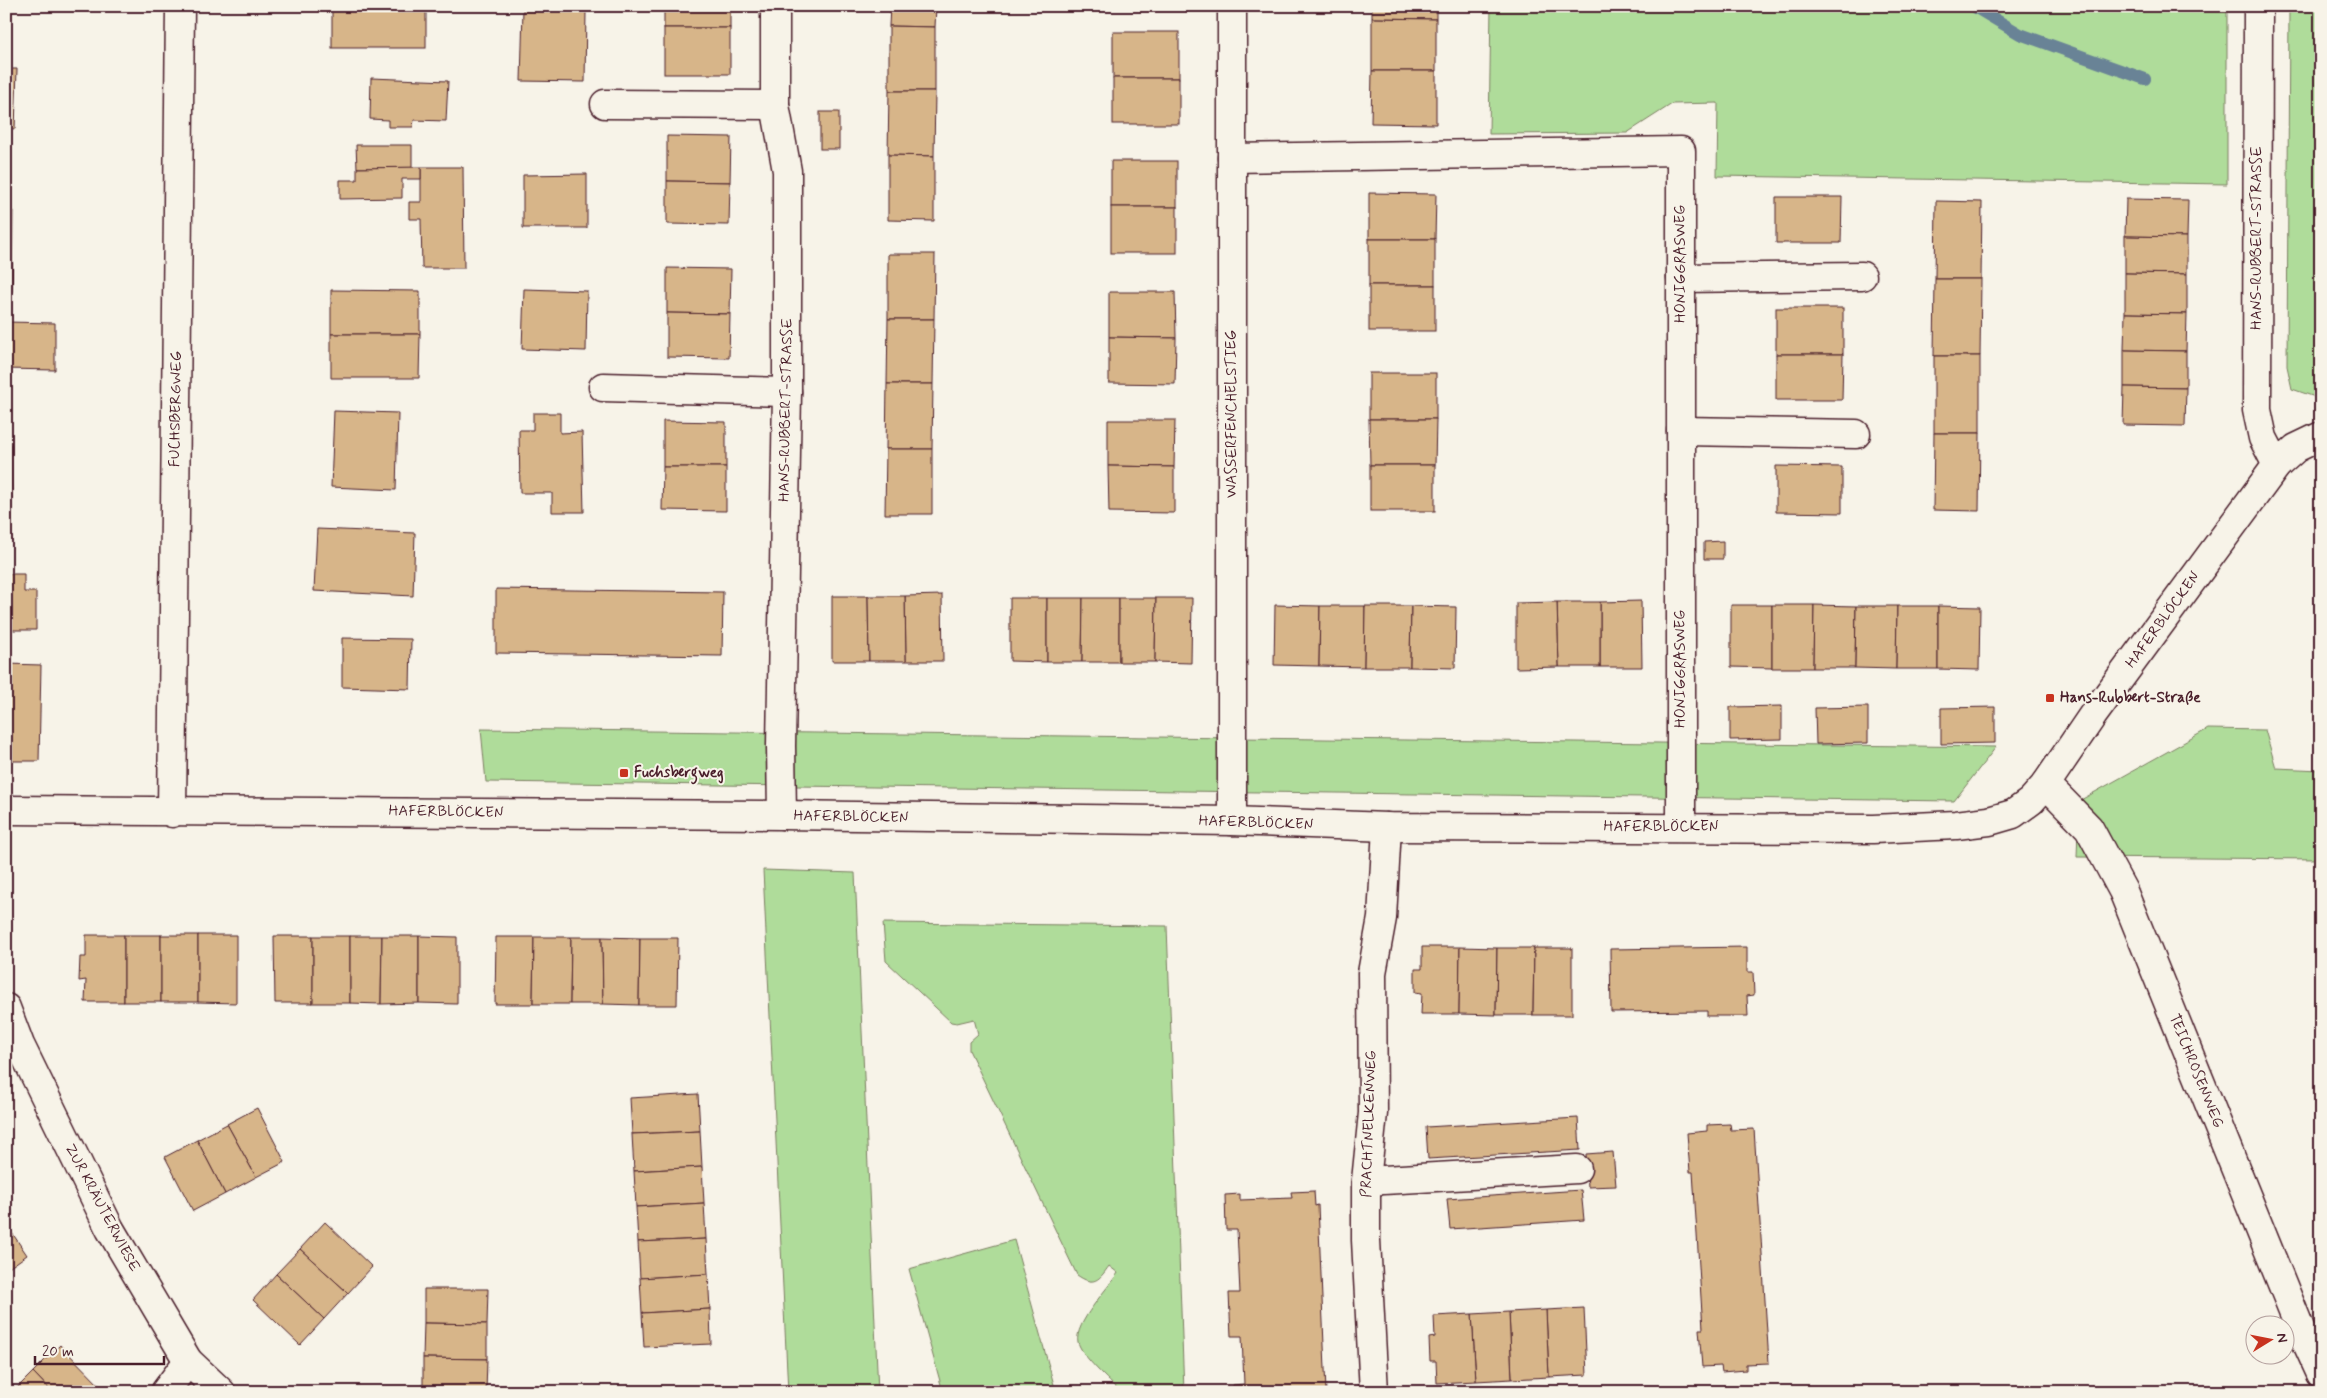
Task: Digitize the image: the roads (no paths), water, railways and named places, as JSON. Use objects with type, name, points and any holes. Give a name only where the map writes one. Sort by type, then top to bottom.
[{"type":"street","name":"FUCHSBERGWEG","points":[[172,813],[180,6]]},
{"type":"street","name":"HANS-RUBBERT-STRASSE","points":[[775,6],[776,105],[787,171],[787,392],[781,746],[782,816]]},
{"type":"street","name":"WASSERFENCHELSTIEG","points":[[1232,6],[1232,821]]},
{"type":"street","name":"HANS-RUBBERT-STRASSE","points":[[2258,6],[2257,410],[2263,438],[2277,465]]},
{"type":"street","points":[[605,104],[776,105]]},
{"type":"street","name":"HONIGGRASWEG","points":[[1232,158],[1681,151],[1682,826]]},
{"type":"street","points":[[1681,278],[1862,276]]},
{"type":"street","points":[[602,387],[787,392]]},
{"type":"street","points":[[1681,431],[1856,434]]},
{"type":"street","name":"HAFERBLÖCKEN","points":[[6,810],[172,813],[402,812],[1232,821],[1387,826],[1682,826],[1873,829],[1956,825],[1989,821],[2013,814],[2031,801],[2046,784],[2093,715],[2277,465],[2296,448],[2321,436]]},
{"type":"street","name":"TEICHROSENWEG","points":[[2046,784],[2089,828],[2124,891],[2296,1319],[2321,1374]]},
{"type":"street","name":"PRACHTNELKENWEG","points":[[1374,1392],[1366,1240],[1366,1181],[1373,1113],[1372,974],[1382,918],[1387,826]]},
{"type":"street","name":"ZUR KRÄUTERWIESE","points":[[6,1008],[13,1048],[110,1229],[188,1361],[221,1392]]},
{"type":"street","points":[[1366,1181],[1577,1169]]},
{"type":"street","points":[[165,1392],[188,1361]]},
{"type":"waterway","points":[[1973,6],[2020,34],[2145,79]]},
{"type":"place","name":"Hans-Rubbert-Straße","points":[[2050,698]]},
{"type":"place","name":"Fuchsbergweg","points":[[624,773]]}]
